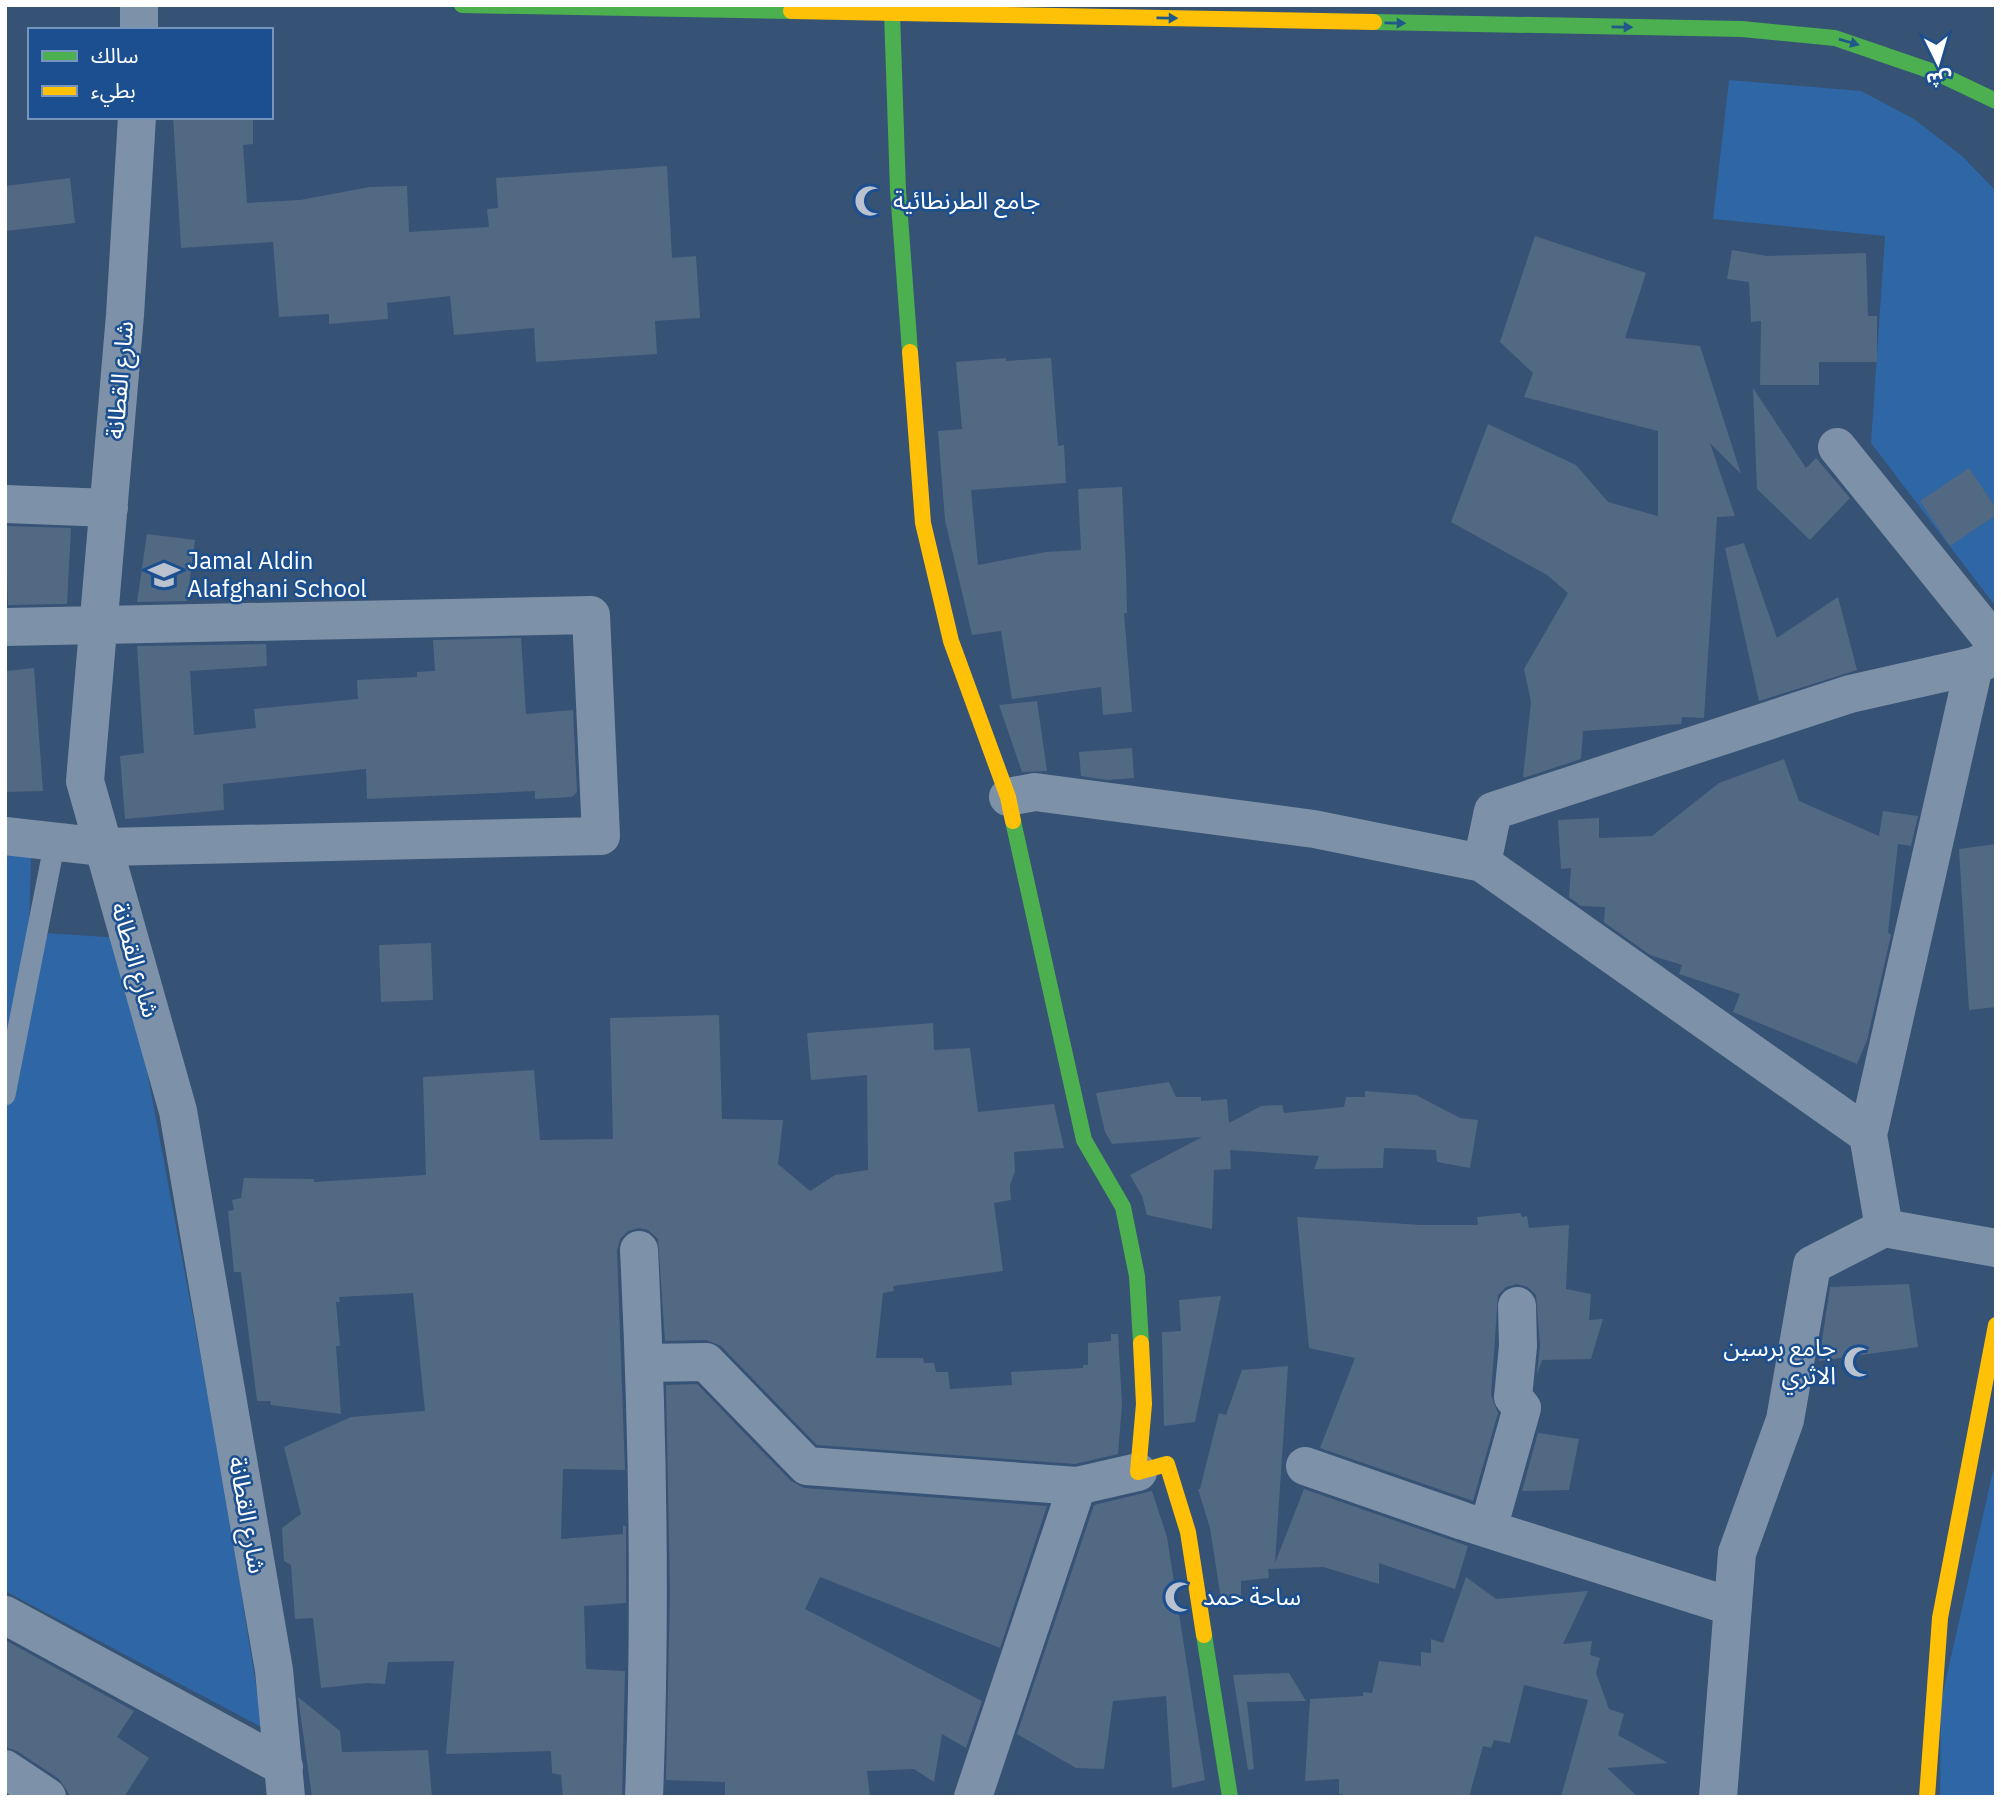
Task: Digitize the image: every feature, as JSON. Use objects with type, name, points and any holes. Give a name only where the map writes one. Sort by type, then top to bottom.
[{"type":"street","points":[[139,5],[139,28]]},
{"type":"street","points":[[462,5],[1742,30],[1835,38],[1937,73],[1996,101]]},
{"type":"street","points":[[892,13],[898,190],[923,523],[950,641],[1008,797],[1084,1140],[1123,1207],[1137,1276],[1143,1404],[1138,1472]]},
{"type":"street","name":"شارع القطانة","points":[[138,119],[85,781],[178,1111],[274,1670],[285,1782]]},
{"type":"street","points":[[1837,446],[1988,655],[1868,1135],[1884,1228]]},
{"type":"street","points":[[5,504],[108,508]]},
{"type":"street","points":[[5,627],[592,615],[601,836],[103,847],[5,836]]},
{"type":"street","points":[[1482,863],[1493,811],[1850,694],[1988,655]]},
{"type":"street","points":[[1008,797],[1035,792],[1314,829],[1482,863],[1868,1135]]},
{"type":"street","points":[[1718,1797],[1737,1553],[1785,1420],[1812,1265],[1884,1228],[1996,1248]]},
{"type":"street","points":[[639,1250],[644,1363],[648,1694],[644,1797]]},
{"type":"street","points":[[1488,1529],[1522,1408],[1513,1397],[1518,1346],[1517,1306]]},
{"type":"street","points":[[1927,1797],[1940,1618],[1996,1325]]},
{"type":"street","points":[[644,1363],[706,1362],[807,1466],[1077,1486],[1167,1464],[1188,1532],[1230,1797]]},
{"type":"street","points":[[1305,1466],[1488,1529],[1733,1607]]},
{"type":"street","points":[[972,1797],[1077,1486]]},
{"type":"street","points":[[5,1615],[285,1782]]},
{"type":"street","points":[[5,1769],[47,1797]]},
{"type":"lane","points":[[5,1095],[55,841]]},
{"type":"shaded area","points":[[1729,80],[1861,91],[1914,119],[1962,156],[1996,191],[1996,607],[1871,443],[1885,236],[1713,219]]},
{"type":"shaded area","points":[[5,855],[31,857],[29,932],[122,938],[217,1444],[263,1728],[5,1591]]},
{"type":"shaded area","points":[[1996,1458],[1996,1797],[1940,1797],[1941,1701]]},
{"type":"building","points":[[173,119],[253,119],[253,144],[243,145],[247,203],[300,200],[370,187],[407,186],[409,232],[489,227],[487,209],[498,208],[496,178],[667,166],[672,258],[696,256],[700,318],[655,321],[657,354],[536,362],[534,328],[454,335],[450,296],[387,303],[388,319],[329,324],[329,314],[279,317],[273,242],[181,248]]},
{"type":"building","points":[[70,178],[75,223],[5,231],[5,186]]},
{"type":"building","points":[[1535,236],[1646,273],[1625,338],[1700,346],[1741,474],[1710,443],[1735,516],[1717,517],[1704,718],[1682,717],[1681,724],[1583,731],[1581,759],[1523,777],[1531,702],[1524,669],[1568,593],[1547,575],[1451,522],[1488,424],[1576,465],[1608,502],[1658,516],[1658,431],[1524,397],[1533,373],[1500,342]]},
{"type":"building","points":[[1732,250],[1767,256],[1866,253],[1868,316],[1877,316],[1877,362],[1819,362],[1819,385],[1760,385],[1761,321],[1751,322],[1749,282],[1727,279]]},
{"type":"building","points":[[1006,358],[1006,361],[1051,358],[1058,446],[1064,445],[1066,483],[971,490],[978,565],[1046,552],[1081,550],[1078,489],[1122,487],[1127,613],[1124,613],[1132,712],[1103,715],[1101,687],[1012,699],[1001,631],[972,635],[945,520],[938,431],[962,429],[956,362]]},
{"type":"building","points":[[1753,388],[1806,468],[1816,458],[1850,498],[1810,540],[1757,489]]},
{"type":"building","points":[[1969,468],[1996,508],[1996,515],[1950,546],[1920,501]]},
{"type":"building","points":[[5,526],[71,528],[67,604],[8,605]]},
{"type":"building","points":[[147,534],[195,540],[187,601],[137,602]]},
{"type":"building","points":[[1744,543],[1777,638],[1838,597],[1857,670],[1759,701],[1725,548]]},
{"type":"building","points":[[521,638],[526,714],[573,710],[577,792],[572,797],[535,799],[535,791],[367,799],[366,769],[223,784],[224,810],[125,819],[120,756],[144,753],[137,646],[266,644],[267,666],[190,671],[194,735],[256,728],[254,709],[358,699],[357,680],[417,677],[417,672],[435,671],[433,640]]},
{"type":"building","points":[[34,668],[43,791],[5,792],[5,671]]},
{"type":"building","points":[[1037,701],[1047,771],[1022,772],[999,705]]},
{"type":"building","points":[[1132,748],[1134,778],[1108,780],[1081,776],[1079,752]]},
{"type":"building","points":[[1784,759],[1799,801],[1879,836],[1883,811],[1918,816],[1911,846],[1898,844],[1888,932],[1891,935],[1867,1040],[1857,1064],[1733,1012],[1740,994],[1679,974],[1682,965],[1650,955],[1604,922],[1605,907],[1581,906],[1569,897],[1571,868],[1561,869],[1558,820],[1599,818],[1599,838],[1652,836],[1719,783]]},
{"type":"building","points":[[1996,844],[1996,1007],[1969,1010],[1959,849]]},
{"type":"building","points":[[431,943],[433,1000],[381,1002],[379,945]]},
{"type":"building","points":[[719,1015],[722,1119],[783,1120],[778,1164],[810,1191],[835,1175],[868,1170],[867,1075],[811,1080],[807,1033],[933,1023],[934,1050],[970,1048],[978,1112],[1054,1104],[1064,1148],[1014,1152],[1015,1171],[1010,1185],[1011,1200],[994,1203],[1003,1271],[893,1286],[894,1291],[883,1293],[876,1358],[923,1358],[924,1363],[934,1363],[936,1372],[948,1372],[950,1389],[1012,1385],[1011,1372],[1083,1368],[1083,1365],[1088,1365],[1088,1343],[1111,1341],[1111,1334],[1118,1334],[1122,1404],[1118,1454],[1075,1464],[817,1445],[721,1346],[706,1340],[665,1341],[658,1239],[648,1230],[639,1228],[628,1231],[620,1239],[617,1251],[625,1470],[563,1469],[561,1539],[623,1534],[623,1526],[626,1526],[626,1603],[584,1606],[586,1669],[625,1671],[622,1797],[563,1797],[561,1775],[552,1773],[551,1751],[446,1754],[454,1661],[388,1662],[385,1684],[367,1683],[321,1688],[313,1618],[295,1619],[291,1565],[284,1561],[282,1528],[301,1514],[284,1447],[351,1417],[425,1411],[413,1293],[339,1297],[340,1302],[336,1302],[341,1414],[257,1401],[241,1272],[234,1272],[228,1211],[234,1210],[232,1200],[241,1198],[244,1178],[314,1179],[314,1182],[426,1175],[423,1077],[534,1070],[540,1140],[613,1139],[610,1018]]},
{"type":"building","points":[[1169,1082],[1176,1097],[1201,1097],[1201,1101],[1227,1099],[1229,1123],[1261,1106],[1282,1105],[1284,1113],[1344,1107],[1346,1097],[1365,1097],[1365,1091],[1416,1095],[1460,1118],[1478,1120],[1470,1168],[1437,1162],[1436,1150],[1384,1148],[1383,1168],[1314,1169],[1319,1156],[1230,1150],[1231,1169],[1214,1170],[1212,1229],[1147,1215],[1142,1196],[1130,1175],[1202,1137],[1112,1144],[1105,1132],[1096,1093]]},
{"type":"building","points":[[1520,1213],[1522,1217],[1527,1216],[1529,1228],[1569,1225],[1566,1289],[1591,1294],[1589,1320],[1603,1319],[1591,1359],[1542,1360],[1537,1374],[1540,1345],[1536,1295],[1528,1287],[1517,1284],[1506,1287],[1498,1295],[1491,1395],[1498,1413],[1473,1501],[1320,1448],[1355,1358],[1309,1348],[1297,1217],[1421,1225],[1478,1225],[1477,1217]]},
{"type":"building","points":[[1909,1284],[1918,1347],[1819,1361],[1830,1287]]},
{"type":"building","points":[[1221,1296],[1195,1422],[1164,1426],[1162,1332],[1181,1331],[1179,1300]]},
{"type":"building","points":[[1288,1366],[1275,1563],[1304,1489],[1468,1546],[1455,1589],[1379,1563],[1379,1584],[1323,1567],[1268,1569],[1269,1578],[1241,1581],[1241,1597],[1235,1596],[1236,1605],[1222,1606],[1210,1528],[1198,1489],[1219,1413],[1226,1415],[1242,1370]]},
{"type":"building","points":[[697,1384],[791,1481],[804,1488],[1047,1506],[1000,1648],[820,1577],[805,1609],[982,1701],[966,1748],[942,1734],[934,1782],[914,1769],[867,1771],[870,1797],[725,1797],[725,1782],[666,1780],[670,1592],[666,1385]]},
{"type":"building","points":[[1538,1433],[1579,1439],[1569,1490],[1522,1491]]},
{"type":"building","points":[[1152,1491],[1167,1537],[1205,1780],[1172,1788],[1166,1696],[1113,1701],[1104,1769],[1076,1768],[1017,1734],[1094,1505]]},
{"type":"building","points":[[1466,1577],[1496,1599],[1588,1591],[1563,1644],[1592,1641],[1590,1655],[1600,1658],[1596,1673],[1609,1709],[1624,1714],[1618,1735],[1668,1763],[1607,1768],[1638,1797],[1561,1797],[1588,1700],[1524,1685],[1510,1743],[1494,1740],[1491,1748],[1483,1746],[1469,1797],[1357,1797],[1339,1794],[1339,1779],[1305,1781],[1310,1699],[1363,1696],[1363,1692],[1372,1693],[1379,1661],[1421,1666],[1421,1652],[1431,1653],[1431,1639],[1443,1643]]},
{"type":"building","points":[[5,1640],[134,1711],[117,1737],[149,1758],[124,1797],[71,1797],[59,1779],[17,1751],[5,1747]]},
{"type":"building","points":[[1289,1673],[1306,1701],[1247,1702],[1254,1769],[1248,1770],[1233,1675]]},
{"type":"building","points":[[298,1697],[340,1731],[342,1752],[428,1750],[432,1797],[312,1797]]},
{"type":"traffic: fast","points":[[462,5],[791,11]]},
{"type":"traffic: fast","points":[[892,13],[898,190],[910,352]]},
{"type":"traffic: fast","points":[[1374,22],[1742,29],[1835,38],[1937,73],[1996,101]]},
{"type":"traffic: fast","points":[[1013,821],[1084,1140],[1123,1207],[1137,1276],[1141,1343]]},
{"type":"traffic: fast","points":[[1204,1635],[1230,1797]]},
{"type":"traffic: slow","points":[[791,11],[1374,22]]},
{"type":"traffic: slow","points":[[910,352],[923,523],[951,641],[1008,797],[1013,821]]},
{"type":"traffic: slow","points":[[1927,1797],[1940,1618],[1996,1325]]},
{"type":"traffic: slow","points":[[1141,1343],[1144,1404],[1138,1472],[1167,1464],[1188,1532],[1204,1635]]},
{"type":"place","name":"جامع الطرنطائية","points":[[870,201]]},
{"type":"place","name":"Jamal Aldin Alafghani School","points":[[164,575]]},
{"type":"place","name":"جامع برسين الاثري","points":[[1859,1362]]},
{"type":"place","name":"ساحة حمد","points":[[1180,1597]]}]
